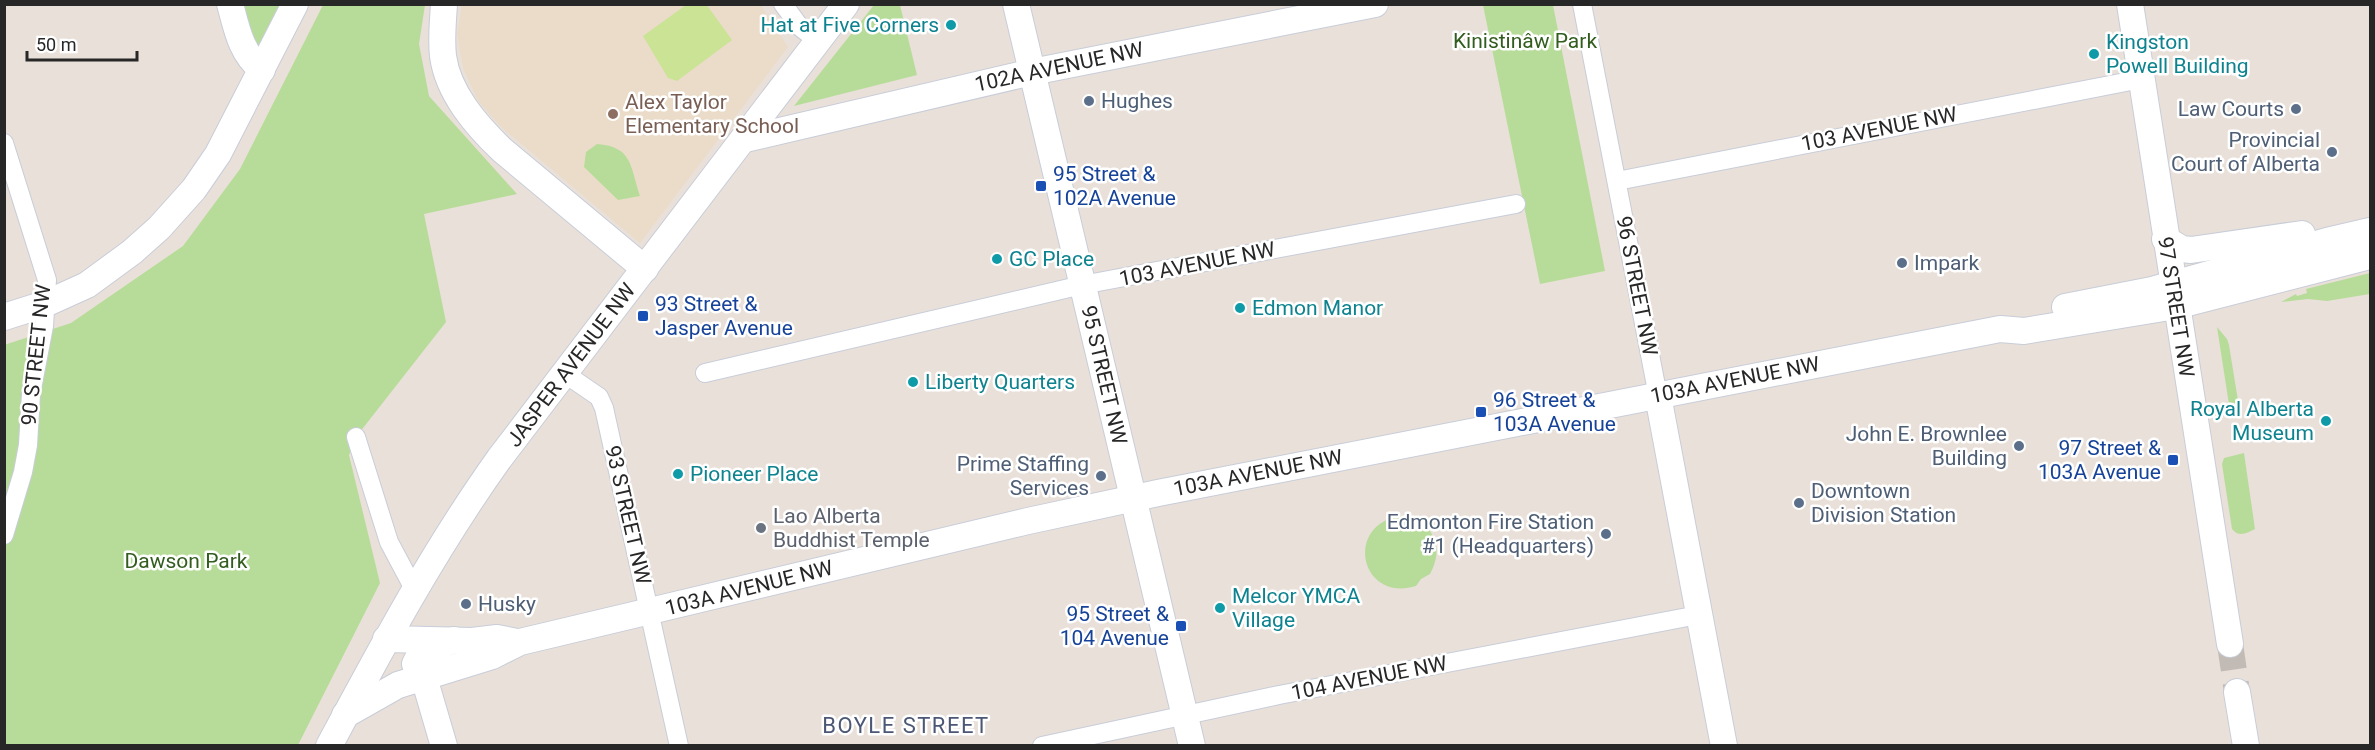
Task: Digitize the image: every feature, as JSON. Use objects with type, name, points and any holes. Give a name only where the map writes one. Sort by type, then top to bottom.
[{"type":"main road","points":[[230,4],[239,37],[249,58],[262,70]]},
{"type":"main road","points":[[4,317],[45,304],[87,285],[132,252],[159,228],[194,189],[218,154],[295,4]]},
{"type":"main road","points":[[444,4],[446,67],[461,101],[482,131],[645,269]]},
{"type":"main road","name":"JASPER AVENUE NW","points":[[329,746],[414,589],[466,505],[846,4]]},
{"type":"main road","name":"95 STREET NW","points":[[1016,4],[1192,746]]},
{"type":"main road","name":"102A AVENUE NW","points":[[744,139],[1032,72],[1375,4]]},
{"type":"main road","name":"97 STREET NW","points":[[2130,4],[2230,644]]},
{"type":"main road","name":"103A AVENUE NW","points":[[2174,296],[2327,241],[2370,231]]},
{"type":"main road","points":[[2165,239],[2182,249],[2191,250],[2311,233],[2327,241]]},
{"type":"main road","name":"103A AVENUE NW","points":[[345,715],[375,700],[392,688],[492,656],[520,642],[1134,498],[2000,329],[2024,331],[2174,296],[2370,256]]},
{"type":"main road","name":"96 STREET NW","points":[[1658,396],[1724,746]]},
{"type":"main road","name":"103A AVENUE NW","points":[[386,639],[497,638],[520,642]]},
{"type":"main road","points":[[444,746],[427,688],[415,664],[420,654],[454,640]]},
{"type":"main road","points":[[2237,692],[2246,746]]},
{"type":"street","points":[[783,4],[800,27],[818,41]]},
{"type":"street","name":"96 STREET NW","points":[[1582,4],[1658,396]]},
{"type":"street","name":"103 AVENUE NW","points":[[1617,181],[2141,79]]},
{"type":"street","name":"90 STREET NW","points":[[4,143],[46,280],[44,326],[31,394],[28,445],[23,472],[4,535]]},
{"type":"street","name":"103 AVENUE NW","points":[[705,374],[1082,285],[1516,204]]},
{"type":"street","name":"93 STREET NW","points":[[564,373],[599,398],[604,408],[679,746]]},
{"type":"street","points":[[356,437],[389,542],[414,589]]},
{"type":"street","name":"104 AVENUE NW","points":[[1042,746],[1185,714],[1698,615]]},
{"type":"shaded area","name":"Alex Taylor Elementary School","points":[[760,4],[788,47],[640,243],[501,127],[478,101],[463,68],[457,34],[462,5]]},
{"type":"green space","points":[[706,4],[732,40],[677,81],[668,78],[643,36],[686,5]]},
{"type":"green space","points":[[242,5],[285,5],[260,47],[254,44]]},
{"type":"green space","name":"Dawson Park","points":[[323,5],[425,5],[419,44],[429,96],[517,194],[424,214],[446,322],[356,437],[349,455],[380,583],[298,745],[5,745],[4,345],[71,323],[183,246],[240,169]]},
{"type":"green space","points":[[874,5],[900,5],[917,75],[794,106]]},
{"type":"green space","name":"Kinistinâw Park","points":[[1483,5],[1553,5],[1605,271],[1540,284]]},
{"type":"green space","points":[[597,144],[618,149],[624,154],[631,167],[640,196],[618,200],[584,167],[586,152]]},
{"type":"green space","points":[[2370,273],[2370,294],[2327,301],[2308,299],[2281,302],[2296,294],[2297,296],[2307,293],[2306,289]]},
{"type":"green space","points":[[2217,327],[2229,345],[2240,413],[2234,417],[2230,411]]},
{"type":"green space","points":[[2244,453],[2255,529],[2240,534],[2232,529],[2222,464],[2224,458]]},
{"type":"green space","points":[[1399,516],[1420,522],[1428,528],[1436,544],[1435,564],[1430,574],[1421,579],[1416,586],[1397,588],[1383,584],[1372,574],[1366,562],[1366,547],[1370,534],[1381,523]]},
{"type":"tunnel","points":[[2230,644],[2237,692]]},
{"type":"place","name":"Hat at Five Corners","points":[[951,25]]},
{"type":"place","name":"Kingston Powell Building","points":[[2094,54]]},
{"type":"place","name":"Hughes","points":[[1089,101]]},
{"type":"place","name":"Law Courts","points":[[2296,109]]},
{"type":"place","name":"Alex Taylor Elementary School","points":[[613,114]]},
{"type":"place","name":"Provincial Court of Alberta","points":[[2332,152]]},
{"type":"place","name":"95 Street & 102A Avenue","points":[[1041,186]]},
{"type":"place","name":"GC Place","points":[[997,259]]},
{"type":"place","name":"Impark","points":[[1902,263]]},
{"type":"place","name":"Edmon Manor","points":[[1240,308]]},
{"type":"place","name":"93 Street & Jasper Avenue","points":[[643,316]]},
{"type":"place","name":"Liberty Quarters","points":[[913,382]]},
{"type":"place","name":"96 Street & 103A Avenue","points":[[1481,412]]},
{"type":"place","name":"Royal Alberta Museum","points":[[2326,421]]},
{"type":"place","name":"John E. Brownlee Building","points":[[2019,446]]},
{"type":"place","name":"97 Street & 103A Avenue","points":[[2173,460]]},
{"type":"place","name":"Pioneer Place","points":[[678,474]]},
{"type":"place","name":"Prime Staffing Services","points":[[1101,476]]},
{"type":"place","name":"Downtown Division Station","points":[[1799,503]]},
{"type":"place","name":"Lao Alberta Buddhist Temple","points":[[761,528]]},
{"type":"place","name":"Edmonton Fire Station #1 (Headquarters)","points":[[1606,534]]},
{"type":"place","name":"Husky","points":[[466,604]]},
{"type":"place","name":"Melcor YMCA Village","points":[[1220,608]]},
{"type":"place","name":"95 Street & 104 Avenue","points":[[1181,626]]},
{"type":"district","name":"BOYLE STREET","points":[[906,725]]}]
